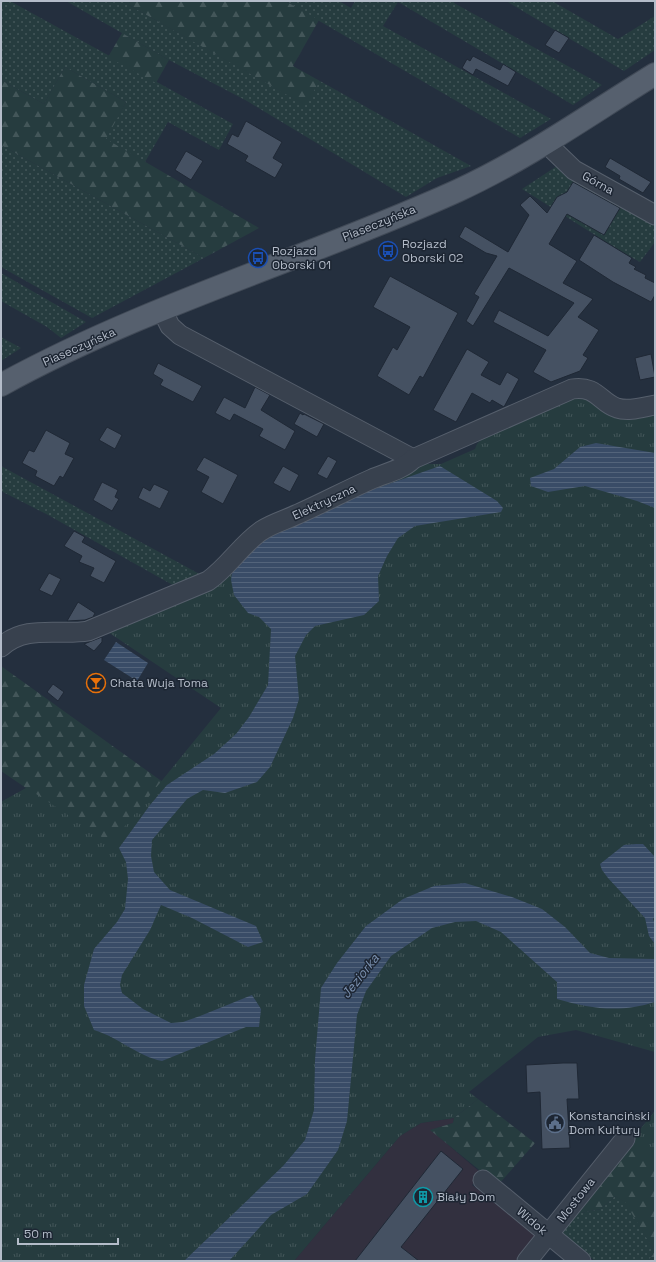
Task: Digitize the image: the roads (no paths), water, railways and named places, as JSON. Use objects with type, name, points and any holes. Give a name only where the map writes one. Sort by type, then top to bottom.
[{"type":"main road","name":"Piaseczyńska","points":[[1,385],[54,357],[162,310],[377,225],[457,191],[494,173],[546,143],[655,74]]},
{"type":"street","name":"Górna","points":[[546,143],[574,170],[655,215]]},
{"type":"street","points":[[162,310],[170,326],[180,335],[413,459]]},
{"type":"street","name":"Elektryczna","points":[[1,647],[24,634],[48,631],[75,633],[88,631],[208,581],[261,531],[372,479],[407,465],[413,459],[572,389],[580,388],[596,393],[615,408],[631,410],[655,405]]},
{"type":"street","name":"Mostowa","points":[[527,1261],[625,1139]]},
{"type":"street","name":"Widok","points":[[483,1180],[548,1235],[582,1261]]},
{"type":"water","points":[[596,443],[655,453],[655,508],[637,501],[585,486],[548,492],[531,486],[530,478],[554,469],[580,447]]},
{"type":"water","points":[[440,466],[497,501],[503,508],[501,512],[415,526],[398,538],[387,556],[378,576],[379,601],[364,615],[315,626],[306,635],[295,656],[299,699],[293,718],[270,767],[257,782],[225,793],[203,790],[187,799],[152,840],[151,856],[154,872],[170,890],[256,926],[263,942],[248,947],[192,918],[161,905],[150,930],[122,975],[120,985],[122,993],[143,1009],[171,1023],[183,1022],[252,995],[261,1009],[259,1027],[246,1027],[162,1061],[144,1055],[103,1033],[94,1030],[84,1006],[84,985],[94,949],[117,922],[125,909],[128,879],[126,862],[119,848],[150,805],[167,785],[214,754],[236,734],[249,717],[268,685],[271,629],[259,617],[248,613],[234,595],[231,580],[233,565],[262,539],[357,495]]},
{"type":"water","points":[[116,642],[148,663],[137,681],[104,660]]},
{"type":"water","points":[[643,844],[655,857],[655,916],[653,919],[655,924],[655,944],[649,936],[645,918],[608,878],[602,870],[600,864],[624,845]]},
{"type":"water","name":"Jeziorka","points":[[465,883],[512,897],[542,909],[565,927],[590,953],[609,958],[655,959],[655,1002],[630,1008],[618,1009],[594,1007],[557,999],[557,982],[501,932],[476,921],[455,922],[432,928],[391,956],[366,991],[357,1015],[347,1121],[338,1150],[307,1194],[271,1215],[229,1261],[184,1261],[283,1166],[305,1140],[314,1110],[315,1060],[321,988],[337,963],[366,926],[403,899],[434,886]]},
{"type":"place","name":"Rozjazd Oborski 02","points":[[388,251]]},
{"type":"place","name":"Rozjazd Oborski 01","points":[[258,258]]},
{"type":"place","name":"Chata Wuja Toma","points":[[96,683]]},
{"type":"place","name":"Konstanciński Dom Kultury","points":[[555,1123]]},
{"type":"place","name":"Biały Dom","points":[[423,1197]]}]
